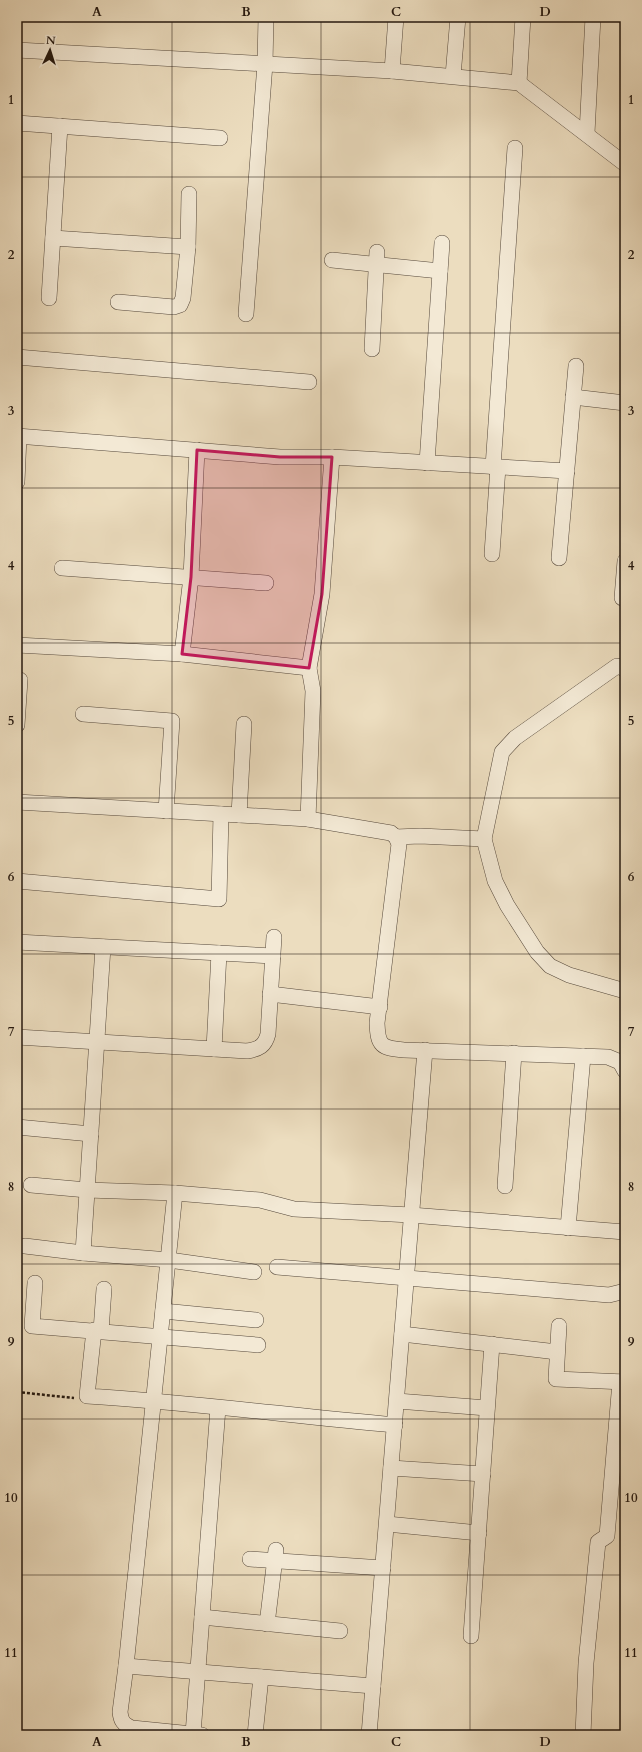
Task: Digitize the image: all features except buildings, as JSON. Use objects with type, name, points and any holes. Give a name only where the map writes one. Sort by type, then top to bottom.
[{"type":"street","points":[[246,314],[266,17]]},
{"type":"street","points":[[392,71],[396,17]]},
{"type":"street","points":[[453,76],[458,17]]},
{"type":"street","points":[[519,83],[523,17]]},
{"type":"street","points":[[587,133],[593,17]]},
{"type":"street","points":[[17,50],[392,71],[519,83],[587,133],[625,164]]},
{"type":"street","points":[[17,123],[220,138]]},
{"type":"street","points":[[49,298],[60,126]]},
{"type":"street","points":[[492,554],[495,467],[515,148]]},
{"type":"street","points":[[118,302],[174,307],[180,305],[183,298],[188,247],[189,194]]},
{"type":"street","points":[[53,238],[188,247]]},
{"type":"street","points":[[427,463],[442,243]]},
{"type":"street","points":[[332,260],[376,258],[440,271]]},
{"type":"street","points":[[372,349],[376,258]]},
{"type":"street","points":[[17,357],[309,382]]},
{"type":"street","points":[[559,558],[576,366]]},
{"type":"street","points":[[573,397],[625,403]]},
{"type":"street","points":[[17,482],[18,436],[280,457],[332,457],[567,471]]},
{"type":"street","points":[[182,654],[191,577],[196,450]]},
{"type":"street","points":[[308,820],[313,691],[309,668],[322,594],[332,457]]},
{"type":"street","points":[[622,598],[625,561]]},
{"type":"street","points":[[62,568],[266,582]]},
{"type":"street","points":[[17,646],[182,654],[309,668]]},
{"type":"street","points":[[625,669],[617,666],[515,738],[502,752],[484,839],[495,881],[507,905],[538,952],[550,966],[569,975],[625,991]]},
{"type":"street","points":[[17,725],[20,680]]},
{"type":"street","points":[[83,714],[172,720],[166,811]]},
{"type":"street","points":[[239,815],[244,724]]},
{"type":"street","points":[[17,802],[308,820],[381,830],[396,837],[420,836],[484,839]]},
{"type":"street","points":[[17,881],[219,899],[221,814]]},
{"type":"street","points":[[396,837],[398,844],[380,1007],[378,1037],[381,1044],[387,1048],[608,1057],[620,1062],[625,1071]]},
{"type":"street","points":[[17,1037],[247,1051],[262,1046],[268,1034],[274,937]]},
{"type":"street","points":[[17,942],[273,956]]},
{"type":"street","points":[[83,1253],[102,947]]},
{"type":"street","points":[[214,1049],[219,953]]},
{"type":"street","points":[[270,994],[380,1007]]},
{"type":"street","points":[[369,1735],[425,1050]]},
{"type":"street","points":[[505,1186],[514,1054]]},
{"type":"street","points":[[568,1228],[583,1056]]},
{"type":"street","points":[[17,1127],[91,1134]]},
{"type":"street","points":[[31,1185],[87,1190],[176,1193],[260,1200],[294,1209],[411,1215],[625,1232]]},
{"type":"street","points":[[176,1193],[120,1712],[121,1719],[124,1724],[132,1728],[197,1735],[198,1671],[218,1408]]},
{"type":"street","points":[[25,1246],[83,1253],[168,1260],[254,1272]]},
{"type":"street","points":[[277,1267],[609,1295],[625,1291]]},
{"type":"street","points":[[34,1283],[32,1326],[258,1345]]},
{"type":"street","points":[[104,1289],[87,1396],[154,1400],[218,1408],[395,1425]]},
{"type":"street","points":[[163,1311],[256,1320]]},
{"type":"street","points":[[559,1326],[556,1379],[622,1382],[607,1536],[598,1542],[586,1663],[583,1735]]},
{"type":"street","points":[[402,1334],[557,1352]]},
{"type":"street","points":[[471,1636],[492,1344]]},
{"type":"street","points":[[397,1401],[487,1408]]},
{"type":"street","points":[[391,1468],[483,1474]]},
{"type":"street","points":[[386,1524],[478,1533]]},
{"type":"street","points":[[267,1624],[276,1555]]},
{"type":"street","points":[[250,1559],[276,1555],[383,1568]]},
{"type":"street","points":[[202,1617],[340,1631]]},
{"type":"street","points":[[126,1666],[373,1686]]},
{"type":"street","points":[[255,1735],[261,1677]]},
{"type":"path","points":[[17,1392],[68,1398],[87,1396]]},
{"type":"highlighted area","points":[[197,450],[280,457],[332,457],[322,594],[309,668],[182,654],[191,577]]}]
